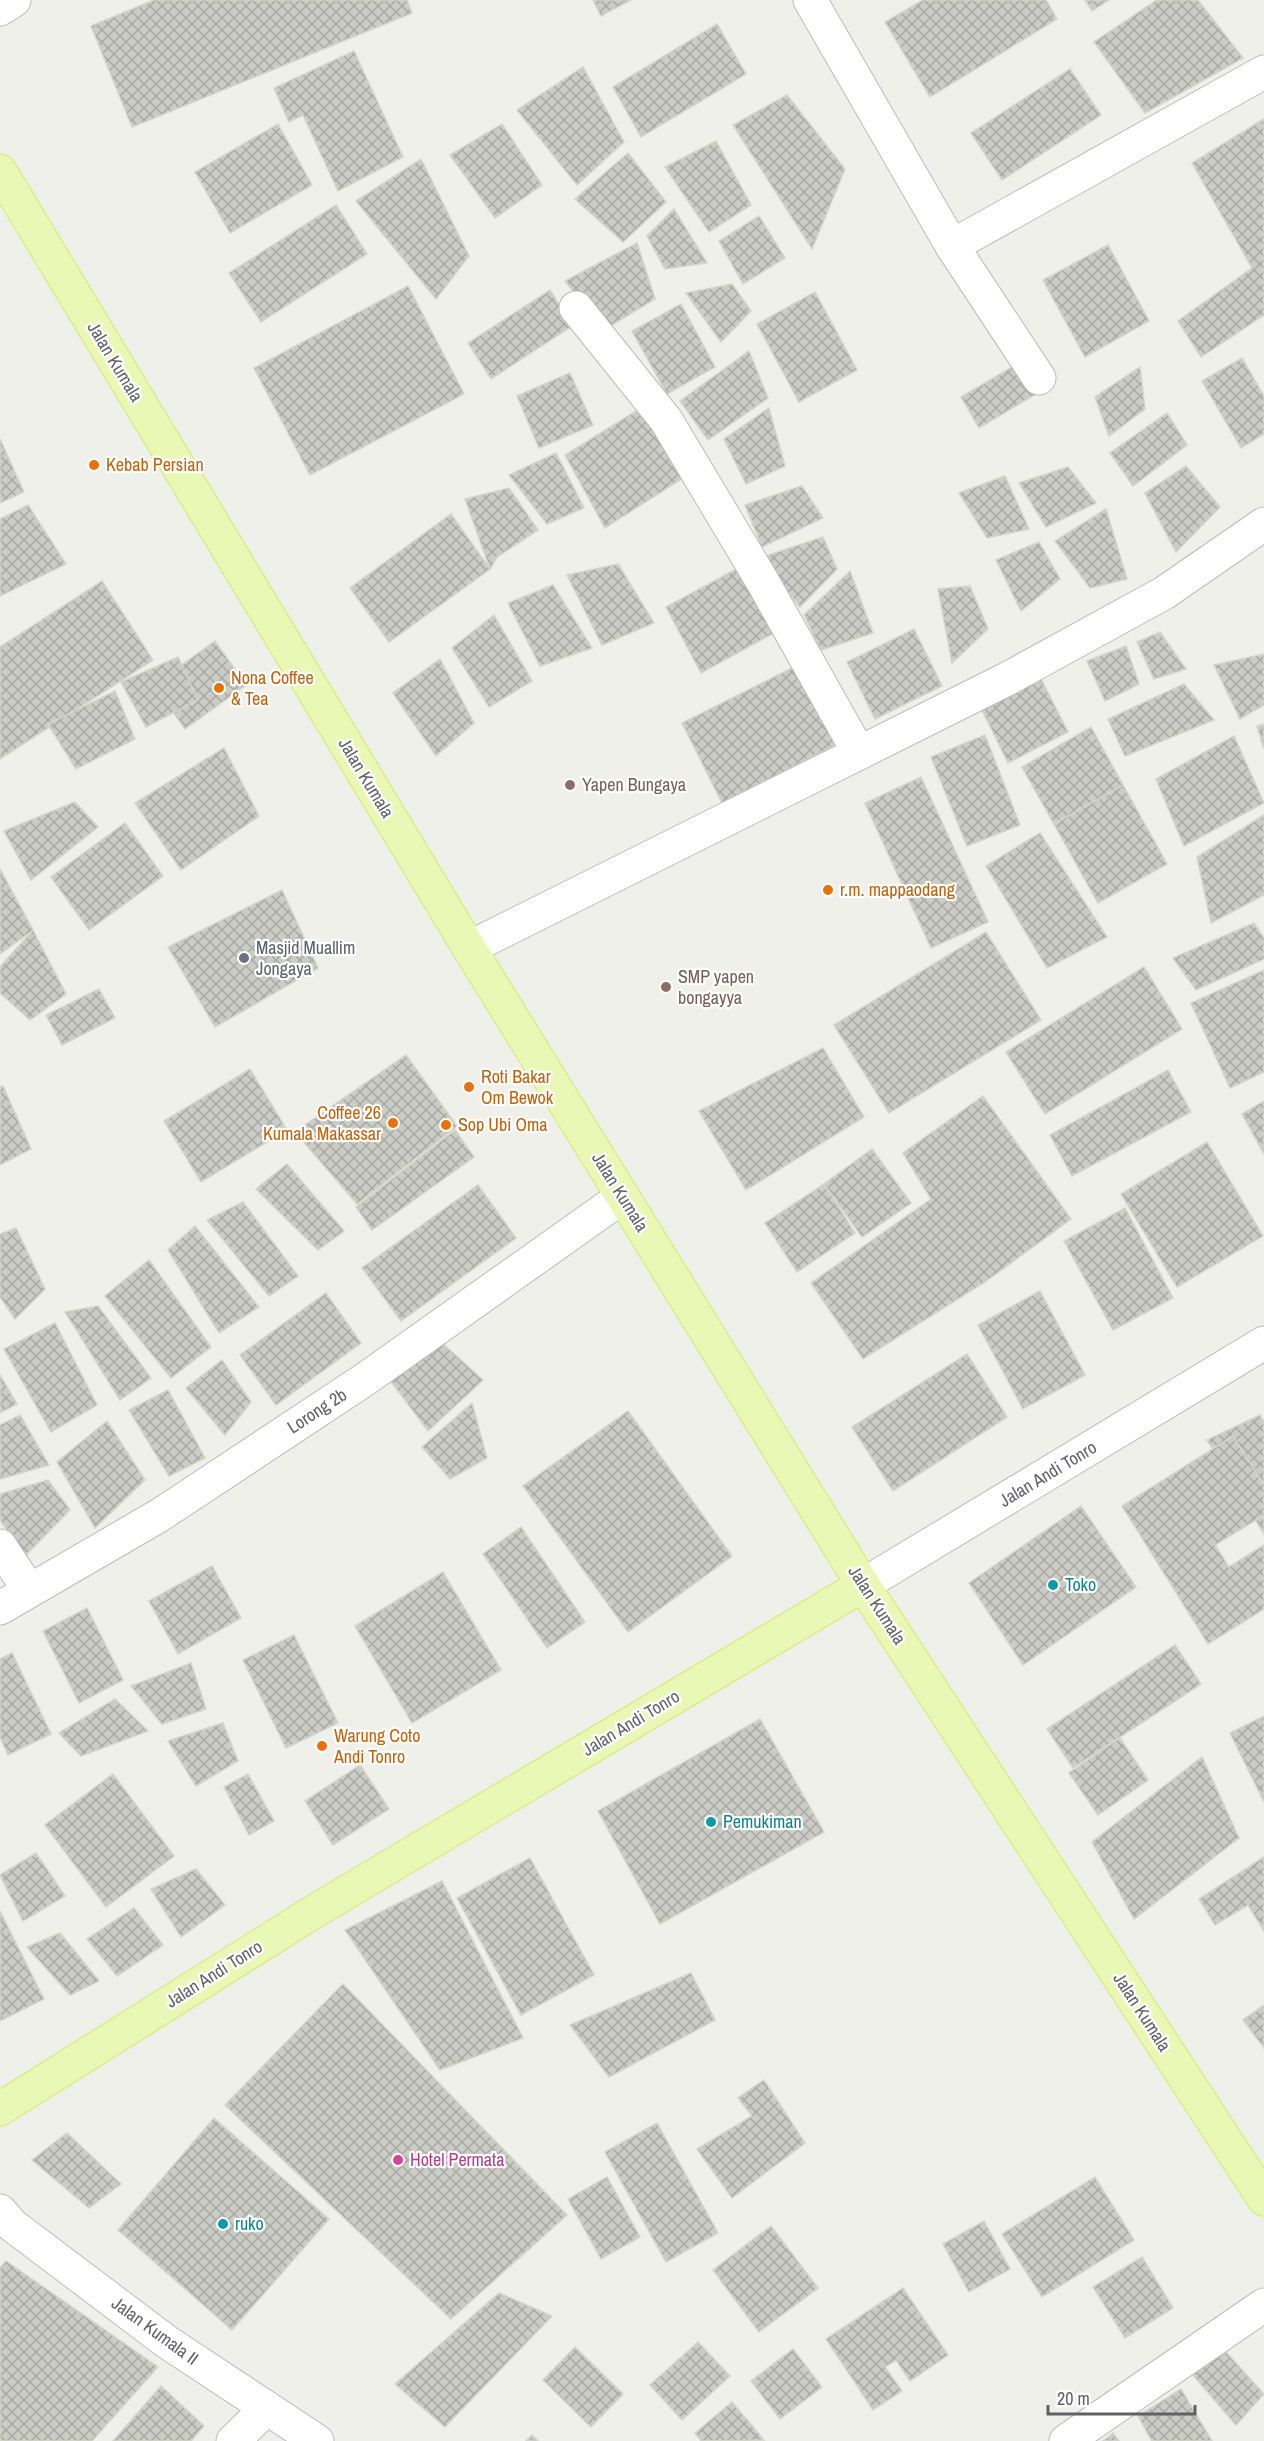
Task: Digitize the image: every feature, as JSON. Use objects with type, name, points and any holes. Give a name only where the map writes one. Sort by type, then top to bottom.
[{"type":"main road","name":"Jalan Kumala","points":[[0,171],[11,201],[622,1197],[863,1585],[1264,2199]]},
{"type":"main road","name":"Jalan Andi Tonro","points":[[0,2109],[315,1911],[863,1585]]},
{"type":"street","points":[[0,9],[14,0]]},
{"type":"street","points":[[810,0],[952,246],[1039,378]]},
{"type":"street","points":[[952,246],[1264,72]]},
{"type":"street","points":[[576,308],[666,420],[764,584],[859,753]]},
{"type":"street","points":[[469,948],[1007,679],[1164,594],[1264,524]]},
{"type":"street","name":"Lorong 2b","points":[[0,1608],[160,1515],[364,1380],[622,1197]]},
{"type":"street","name":"Jalan Andi Tonro","points":[[863,1585],[1264,1343]]},
{"type":"street","points":[[0,1546],[29,1590]]},
{"type":"street","name":"Jalan Kumala II","points":[[0,2211],[12,2225],[167,2342],[317,2441]]},
{"type":"street","points":[[1066,2441],[1264,2305]]},
{"type":"street","points":[[233,2441],[267,2408]]},
{"type":"building","points":[[154,0],[407,0],[412,13],[132,127],[91,26]]},
{"type":"building","points":[[593,0],[631,0],[601,16]]},
{"type":"building","points":[[923,0],[1046,0],[1057,19],[930,97],[885,22]]},
{"type":"building","points":[[1085,0],[1109,0],[1092,11]]},
{"type":"building","points":[[1157,0],[1198,0],[1243,58],[1145,113],[1094,42]]},
{"type":"building","points":[[717,24],[746,74],[641,137],[613,87]]},
{"type":"building","points":[[354,51],[403,157],[338,191],[303,115],[289,122],[274,88]]},
{"type":"building","points":[[583,67],[624,142],[577,185],[517,110]]},
{"type":"building","points":[[1070,69],[1101,115],[1002,180],[971,133]]},
{"type":"building","points":[[787,95],[845,169],[812,249],[733,125]]},
{"type":"building","points":[[1264,119],[1264,315],[1201,357],[1178,321],[1252,268],[1192,163]]},
{"type":"building","points":[[278,124],[312,185],[230,233],[195,172]]},
{"type":"building","points":[[502,124],[542,185],[495,218],[450,155]]},
{"type":"building","points":[[716,141],[751,205],[709,232],[665,167]]},
{"type":"building","points":[[628,153],[666,202],[623,242],[575,199]]},
{"type":"building","points":[[421,159],[469,256],[436,299],[356,201]]},
{"type":"building","points":[[336,205],[367,254],[261,322],[229,273]]},
{"type":"building","points":[[674,209],[707,263],[665,269],[647,236]]},
{"type":"building","points":[[759,216],[785,258],[743,284],[719,241]]},
{"type":"building","points":[[637,243],[655,299],[604,330],[565,281]]},
{"type":"building","points":[[1108,245],[1149,321],[1085,357],[1043,280]]},
{"type":"building","points":[[732,284],[751,311],[721,342],[686,293]]},
{"type":"building","points":[[408,286],[464,394],[310,475],[254,368]]},
{"type":"building","points":[[550,290],[572,326],[491,379],[468,343]]},
{"type":"building","points":[[815,292],[857,370],[799,402],[757,324]]},
{"type":"building","points":[[681,304],[715,367],[667,394],[632,331]]},
{"type":"building","points":[[749,351],[768,398],[708,440],[680,401]]},
{"type":"building","points":[[1242,358],[1264,396],[1264,434],[1241,448],[1202,381]]},
{"type":"building","points":[[1017,364],[1036,394],[979,428],[961,397]]},
{"type":"building","points":[[1140,367],[1145,409],[1109,436],[1095,397]]},
{"type":"building","points":[[570,373],[593,425],[539,448],[517,396]]},
{"type":"building","points":[[644,406],[683,478],[605,528],[565,455]]},
{"type":"building","points":[[769,408],[785,466],[746,484],[724,439]]},
{"type":"building","points":[[1167,413],[1187,445],[1133,486],[1110,453]]},
{"type":"building","points":[[0,439],[24,492],[0,503]]},
{"type":"building","points":[[556,453],[584,508],[547,524],[509,475]]},
{"type":"building","points":[[1186,466],[1220,507],[1176,552],[1145,493]]},
{"type":"building","points":[[1068,467],[1096,503],[1046,527],[1019,483]]},
{"type":"building","points":[[1005,476],[1029,529],[987,538],[959,493]]},
{"type":"building","points":[[802,486],[823,518],[762,547],[745,505]]},
{"type":"building","points":[[509,488],[538,530],[497,557],[490,569],[465,499]]},
{"type":"building","points":[[28,505],[66,564],[0,596],[0,519]]},
{"type":"building","points":[[1106,509],[1127,579],[1090,588],[1055,541]]},
{"type":"building","points":[[451,514],[490,569],[389,642],[350,588]]},
{"type":"building","points":[[823,537],[837,569],[800,607],[760,558]]},
{"type":"building","points":[[1039,542],[1060,579],[1021,611],[996,560]]},
{"type":"building","points":[[618,564],[654,623],[602,645],[567,575]]},
{"type":"building","points":[[738,568],[774,633],[701,673],[666,607]]},
{"type":"building","points":[[850,571],[873,633],[821,650],[804,615]]},
{"type":"building","points":[[102,581],[153,660],[0,759],[0,647]]},
{"type":"building","points":[[553,585],[592,648],[540,666],[508,603]]},
{"type":"building","points":[[970,586],[988,629],[952,663],[938,589]]},
{"type":"building","points":[[494,615],[532,681],[489,707],[452,648]]},
{"type":"building","points":[[914,629],[942,686],[875,719],[847,662]]},
{"type":"building","points":[[1160,632],[1186,669],[1154,679],[1137,642]]},
{"type":"building","points":[[215,641],[246,685],[185,729],[154,685]]},
{"type":"building","points":[[1126,646],[1139,684],[1105,701],[1087,661]]},
{"type":"building","points":[[1264,654],[1264,705],[1240,719],[1214,665]]},
{"type":"building","points":[[178,657],[198,700],[146,727],[121,682]]},
{"type":"building","points":[[440,659],[474,723],[436,756],[393,693]]},
{"type":"building","points":[[798,665],[837,744],[722,803],[682,723]]},
{"type":"building","points":[[1038,673],[1068,732],[1008,763],[979,704]]},
{"type":"building","points":[[1184,684],[1214,720],[1125,756],[1108,719]]},
{"type":"building","points":[[115,691],[135,739],[76,769],[48,724]]},
{"type":"building","points":[[1264,724],[1264,749],[1257,726]]},
{"type":"building","points":[[1091,727],[1123,785],[1054,824],[1022,767]]},
{"type":"building","points":[[985,735],[1020,825],[967,846],[931,757]]},
{"type":"building","points":[[1234,736],[1264,803],[1184,846],[1156,779]]},
{"type":"building","points":[[224,748],[259,816],[181,870],[135,803]]},
{"type":"building","points":[[921,777],[988,922],[931,948],[865,803]]},
{"type":"building","points":[[1123,785],[1167,864],[1098,903],[1054,824]]},
{"type":"building","points":[[75,802],[98,827],[31,880],[4,831]]},
{"type":"building","points":[[1264,815],[1264,895],[1211,923],[1197,857]]},
{"type":"building","points":[[125,823],[163,876],[89,930],[51,877]]},
{"type":"building","points":[[1040,833],[1107,937],[1047,968],[986,866]]},
{"type":"building","points":[[0,869],[33,930],[0,954]]},
{"type":"building","name":"Masjid Muallim Jongaya","points":[[282,890],[318,968],[215,1027],[168,947]]},
{"type":"building","points":[[1254,923],[1264,938],[1264,959],[1196,990],[1173,958]]},
{"type":"building","points":[[33,930],[66,994],[30,1020],[0,993],[0,967]]},
{"type":"building","points":[[986,932],[1041,1020],[889,1113],[834,1025]]},
{"type":"building","points":[[1144,967],[1182,1029],[1045,1114],[1006,1052]]},
{"type":"building","points":[[1264,970],[1264,1072],[1230,1088],[1191,1003]]},
{"type":"building","points":[[99,989],[115,1018],[62,1045],[46,1015]]},
{"type":"building","points":[[823,1048],[864,1117],[746,1190],[699,1111]]},
{"type":"building","points":[[406,1055],[457,1126],[357,1204],[295,1132]]},
{"type":"building","points":[[250,1069],[287,1130],[201,1182],[164,1121]]},
{"type":"building","points":[[1168,1070],[1191,1112],[1072,1176],[1050,1135]]},
{"type":"building","points":[[3,1086],[31,1149],[0,1165],[0,1087]]},
{"type":"building","points":[[983,1096],[1071,1219],[985,1282],[863,1359],[811,1283],[931,1199],[903,1153]]},
{"type":"building","points":[[1264,1101],[1264,1154],[1242,1114]]},
{"type":"building","points":[[455,1130],[474,1157],[372,1230],[356,1207]]},
{"type":"building","points":[[1207,1142],[1263,1236],[1177,1287],[1121,1194]]},
{"type":"building","points":[[872,1149],[911,1203],[862,1237],[824,1184]]},
{"type":"building","points":[[287,1164],[344,1231],[318,1250],[256,1189]]},
{"type":"building","points":[[824,1184],[855,1233],[797,1272],[765,1223]]},
{"type":"building","points":[[478,1185],[516,1238],[401,1321],[362,1268]]},
{"type":"building","points":[[243,1202],[298,1276],[269,1296],[207,1220]]},
{"type":"building","points":[[1125,1208],[1173,1298],[1113,1330],[1064,1241]]},
{"type":"building","points":[[195,1226],[259,1307],[219,1333],[168,1250]]},
{"type":"building","points":[[16,1228],[45,1289],[15,1319],[0,1297],[0,1234]]},
{"type":"building","points":[[149,1260],[211,1347],[171,1378],[105,1296]]},
{"type":"building","points":[[1040,1291],[1085,1375],[1023,1409],[978,1325]]},
{"type":"building","points":[[326,1293],[361,1343],[276,1405],[240,1355]]},
{"type":"building","points":[[98,1306],[151,1378],[120,1400],[65,1312]]},
{"type":"building","points":[[55,1323],[97,1405],[51,1432],[4,1349]]},
{"type":"building","points":[[441,1342],[483,1380],[428,1431],[389,1379]]},
{"type":"building","points":[[967,1354],[1007,1417],[893,1491],[852,1427]]},
{"type":"building","points":[[222,1360],[251,1402],[225,1435],[186,1388]]},
{"type":"building","points":[[0,1375],[17,1404],[0,1413]]},
{"type":"building","points":[[168,1390],[205,1458],[169,1476],[129,1410]]},
{"type":"building","points":[[472,1403],[487,1458],[450,1479],[422,1447]]},
{"type":"building","points":[[628,1411],[732,1556],[628,1632],[523,1486]]},
{"type":"building","points":[[20,1415],[49,1465],[0,1479],[0,1425]]},
{"type":"building","points":[[1260,1415],[1264,1422],[1264,1534],[1207,1440]]},
{"type":"building","points":[[107,1421],[145,1480],[95,1528],[57,1462]]},
{"type":"building","points":[[1233,1436],[1264,1485],[1264,1515],[1215,1545],[1229,1567],[1264,1545],[1264,1609],[1208,1644],[1122,1506]]},
{"type":"building","points":[[48,1480],[70,1510],[25,1556],[0,1520],[0,1494]]},
{"type":"building","name":"Toko","points":[[1081,1506],[1136,1587],[1023,1665],[969,1583]]},
{"type":"building","points":[[521,1527],[585,1622],[547,1648],[483,1554]]},
{"type":"building","points":[[212,1566],[241,1618],[178,1654],[149,1601]]},
{"type":"building","points":[[443,1572],[501,1670],[412,1723],[355,1626]]},
{"type":"building","points":[[87,1608],[123,1680],[79,1703],[43,1631]]},
{"type":"building","points":[[294,1635],[338,1723],[286,1748],[243,1660]]},
{"type":"building","points":[[1175,1645],[1201,1684],[1073,1768],[1047,1729]]},
{"type":"building","points":[[12,1653],[51,1734],[8,1755],[0,1737],[0,1659]]},
{"type":"building","points":[[191,1663],[206,1709],[162,1724],[131,1686]]},
{"type":"building","points":[[115,1699],[148,1731],[81,1756],[59,1733]]},
{"type":"building","points":[[1264,1716],[1264,1802],[1230,1733]]},
{"type":"building","name":"Pemukiman","points":[[760,1719],[824,1832],[660,1924],[598,1811]]},
{"type":"building","points":[[223,1723],[238,1761],[196,1786],[168,1741]]},
{"type":"building","points":[[1120,1738],[1148,1780],[1098,1815],[1069,1773]]},
{"type":"building","points":[[1202,1757],[1239,1838],[1134,1919],[1092,1842]]},
{"type":"building","points":[[360,1765],[389,1809],[333,1845],[305,1801]]},
{"type":"building","points":[[113,1774],[174,1856],[106,1907],[45,1825]]},
{"type":"building","points":[[248,1774],[274,1821],[249,1835],[224,1787]]},
{"type":"building","points":[[36,1853],[65,1896],[23,1921],[0,1875]]},
{"type":"building","points":[[1264,1857],[1264,1931],[1248,1905],[1215,1925],[1199,1899]]},
{"type":"building","points":[[530,1858],[594,1975],[521,2015],[457,1898]]},
{"type":"building","points":[[196,1869],[225,1905],[181,1937],[151,1889]]},
{"type":"building","points":[[442,1881],[523,2038],[440,2070],[345,1930]]},
{"type":"building","points":[[134,1908],[163,1945],[117,1976],[87,1939]]},
{"type":"building","points":[[0,1911],[44,1999],[0,2021]]},
{"type":"building","points":[[60,1933],[99,1981],[70,1995],[27,1947]]},
{"type":"building","points":[[691,1973],[715,2020],[609,2077],[570,2025]]},
{"type":"building","name":"Hotel Permata","points":[[343,1984],[567,2215],[451,2319],[225,2105]]},
{"type":"building","points":[[1264,2005],[1264,2048],[1243,2020]]},
{"type":"building","points":[[764,2080],[805,2143],[732,2198],[697,2149],[752,2116],[738,2098]]},
{"type":"building","name":"ruko","points":[[214,2118],[329,2219],[232,2330],[118,2230]]},
{"type":"building","points":[[657,2123],[718,2233],[666,2262],[605,2152]]},
{"type":"building","points":[[67,2133],[121,2184],[89,2208],[32,2160]]},
{"type":"building","points":[[607,2177],[640,2237],[601,2259],[568,2199]]},
{"type":"building","points":[[1095,2177],[1134,2240],[1042,2297],[1002,2234]]},
{"type":"building","points":[[984,2221],[1010,2269],[969,2292],[943,2244]]},
{"type":"building","points":[[771,2226],[818,2288],[759,2332],[713,2270]]},
{"type":"building","points":[[1142,2257],[1173,2308],[1125,2338],[1093,2287]]},
{"type":"building","points":[[6,2261],[158,2367],[92,2441],[0,2441],[0,2268]]},
{"type":"building","points":[[903,2288],[948,2355],[910,2381],[896,2360],[885,2367],[902,2391],[873,2410],[826,2339]]},
{"type":"building","points":[[499,2293],[552,2316],[445,2427],[395,2384]]},
{"type":"building","points":[[698,2342],[730,2376],[682,2420],[650,2385]]},
{"type":"building","points":[[575,2347],[623,2394],[591,2427],[543,2380]]},
{"type":"building","points":[[793,2349],[822,2387],[780,2419],[751,2381]]},
{"type":"building","points":[[1226,2352],[1264,2394],[1236,2425],[1191,2373]]},
{"type":"building","points":[[161,2386],[204,2426],[191,2441],[113,2441]]},
{"type":"building","points":[[1181,2389],[1212,2441],[1152,2441],[1138,2416]]},
{"type":"building","points":[[732,2402],[764,2440],[701,2441],[695,2433]]},
{"type":"building","points":[[1113,2433],[1119,2441],[1103,2441]]},
{"type":"building","points":[[532,2435],[538,2441],[526,2441]]},
{"type":"place","name":"Kebab Persian","points":[[94,465]]},
{"type":"place","name":"Nona Coffee & Tea","points":[[219,688]]},
{"type":"place","name":"Yapen Bungaya","points":[[570,785]]},
{"type":"place","name":"r.m. mappaodang","points":[[828,890]]},
{"type":"place","name":"Masjid Muallim Jongaya","points":[[244,958]]},
{"type":"place","name":"SMP yapen bongayya","points":[[666,987]]},
{"type":"place","name":"Roti Bakar Om Bewok","points":[[469,1087]]},
{"type":"place","name":"Coffee 26 Kumala Makassar","points":[[393,1123]]},
{"type":"place","name":"Sop Ubi Oma","points":[[446,1125]]},
{"type":"place","name":"Toko","points":[[1053,1585]]},
{"type":"place","name":"Warung Coto Andi Tonro","points":[[322,1746]]},
{"type":"place","name":"Pemukiman","points":[[711,1822]]},
{"type":"place","name":"Hotel Permata","points":[[398,2160]]},
{"type":"place","name":"ruko","points":[[223,2224]]}]
